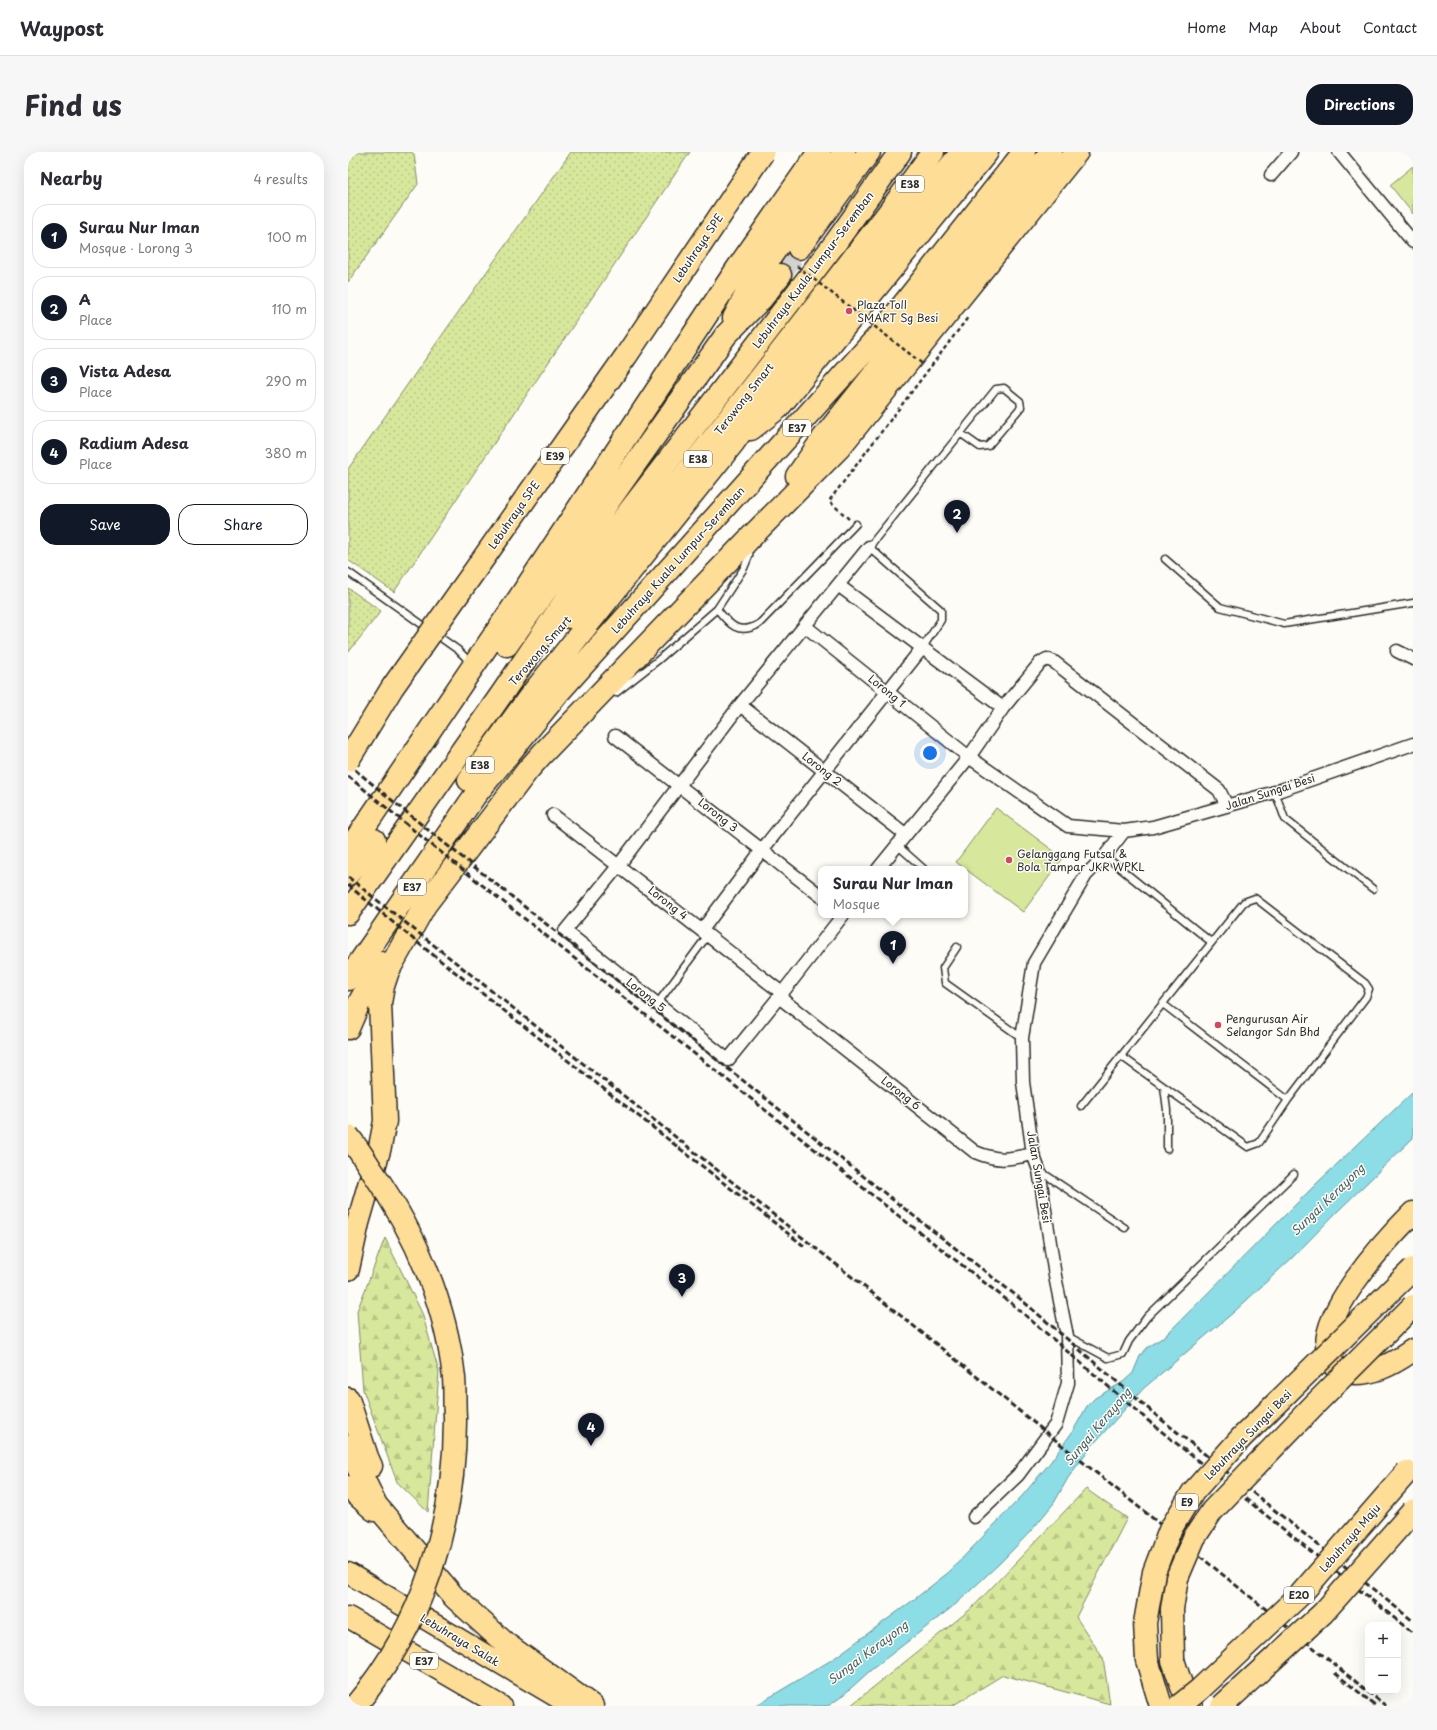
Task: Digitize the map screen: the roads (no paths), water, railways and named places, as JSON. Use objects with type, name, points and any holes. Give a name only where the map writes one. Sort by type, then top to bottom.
[{"type":"highway","name":"Lebuhraya SPE","points":[[348,739],[380,687],[613,356],[751,152]]},
{"type":"highway","name":"Lebuhraya SPE","points":[[348,760],[392,688],[621,362],[763,152]]},
{"type":"highway","points":[[348,851],[470,672],[736,268],[819,152]]},
{"type":"highway","points":[[726,335],[746,293],[844,152]]},
{"type":"highway","points":[[348,874],[378,834],[461,709],[571,551],[726,335],[762,298],[792,263],[869,152]]},
{"type":"highway","name":"Lebuhraya Kuala Lumpur–Seremban","points":[[348,913],[501,696],[604,544],[836,242],[900,152]]},
{"type":"highway","name":"Terowong Smart","points":[[501,696],[625,552],[886,216],[933,152]]},
{"type":"highway","name":"Terowong Smart","points":[[446,838],[461,791],[528,699],[733,443],[791,362],[962,152]]},
{"type":"highway","name":"Terowong Smart","points":[[733,443],[778,408],[987,152]]},
{"type":"highway","name":"Lebuhraya Kuala Lumpur–Seremban","points":[[348,979],[476,794],[558,693],[880,334],[1024,152]]},
{"type":"highway","points":[[769,519],[824,437],[1051,152]]},
{"type":"highway","points":[[348,1269],[358,1223],[374,1173],[385,1121],[380,1003],[383,986],[388,971],[425,904],[527,771],[542,754],[839,448],[1077,152]]},
{"type":"highway","points":[[348,1028],[359,1003],[377,970],[470,825],[476,794]]},
{"type":"highway","points":[[348,1136],[391,1198],[421,1258],[439,1306],[448,1340],[454,1379],[455,1434],[453,1473],[446,1515],[430,1573],[412,1620],[388,1661],[355,1706]]},
{"type":"highway","points":[[348,1214],[374,1173]]},
{"type":"highway","points":[[1413,1213],[1393,1233],[1343,1297],[1332,1320],[1327,1339],[1326,1351],[1332,1362],[1340,1371],[1353,1374],[1376,1371],[1413,1350]]},
{"type":"highway","name":"Lebuhraya Sungai Besi","points":[[1161,1706],[1147,1660],[1145,1623],[1154,1572],[1170,1530],[1194,1492],[1241,1438],[1413,1269]]},
{"type":"highway","name":"E9","points":[[1191,1706],[1182,1687],[1173,1660],[1172,1609],[1177,1578],[1194,1538],[1212,1511],[1314,1405],[1413,1306]]},
{"type":"highway","points":[[348,1399],[367,1457],[404,1538]]},
{"type":"highway","points":[[348,1447],[376,1505],[454,1597],[506,1644],[583,1705]]},
{"type":"highway","name":"Lebuhraya Maju","points":[[1179,1706],[1199,1690],[1300,1595],[1413,1466]]},
{"type":"highway","points":[[348,1487],[404,1538]]},
{"type":"highway","name":"E20","points":[[1222,1706],[1324,1613],[1413,1511]]},
{"type":"highway","name":"Lebuhraya Salak","points":[[348,1573],[496,1661],[583,1705]]},
{"type":"highway","name":"E37","points":[[348,1617],[501,1706]]},
{"type":"street","points":[[1271,174],[1291,152]]},
{"type":"street","points":[[1339,152],[1413,242]]},
{"type":"street","points":[[619,865],[740,705],[869,547]]},
{"type":"street","points":[[838,585],[1003,708]]},
{"type":"street","name":"Lorong 1","points":[[805,626],[888,691],[968,757]]},
{"type":"street","points":[[705,932],[762,850],[923,647]]},
{"type":"street","points":[[1397,651],[1413,659]]},
{"type":"street","points":[[880,866],[968,757],[1003,708],[1040,663],[1047,660],[1054,662],[1219,790],[1227,806]]},
{"type":"street","name":"Lorong 2","points":[[740,705],[905,834]]},
{"type":"street","name":"Lorong 3","points":[[615,736],[818,894]]},
{"type":"street","name":"Jalan Sungai Besi","points":[[968,757],[1068,826],[1124,831],[1153,827],[1274,792],[1413,744]]},
{"type":"street","name":"Lorong 4","points":[[553,815],[705,932],[781,995]]},
{"type":"street","name":"Jalan Sungai Besi","points":[[974,1517],[1018,1475],[1056,1424],[1068,1383],[1067,1336],[1055,1276],[1039,1170],[1033,1154],[1023,1082],[1022,1038],[1034,963],[1086,875],[1105,856],[1124,831]]},
{"type":"street","name":"Lorong 5","points":[[619,865],[565,931],[728,1060],[781,995]]},
{"type":"street","points":[[781,995],[841,918]]},
{"type":"street","name":"Lorong 6","points":[[781,995],[975,1152],[989,1158],[1005,1159],[1033,1154]]},
{"type":"lane","points":[[923,647],[941,620],[941,610],[869,547],[960,433],[996,389],[1004,388],[1020,401],[1021,407],[988,446],[980,447],[960,433]]},
{"type":"lane","points":[[717,609],[730,625],[736,628],[752,628],[759,624],[856,524]]},
{"type":"lane","points":[[609,699],[620,688],[657,661],[717,609],[744,568],[749,556],[750,538]]},
{"type":"lane","points":[[1165,559],[1220,607],[1284,624],[1413,603]]},
{"type":"lane","points":[[348,572],[458,650],[466,658],[470,672]]},
{"type":"lane","points":[[542,754],[574,732]]},
{"type":"lane","points":[[1274,792],[1284,819],[1373,889]]},
{"type":"lane","points":[[897,845],[921,866]]},
{"type":"lane","points":[[1105,856],[1211,942]]},
{"type":"lane","points":[[1081,1106],[1244,902],[1255,898],[1365,983],[1368,990],[1366,997],[1288,1100],[1259,1143],[1248,1147],[1121,1056]]},
{"type":"lane","points":[[657,1004],[705,932]]},
{"type":"lane","points":[[957,947],[943,968],[945,983],[1022,1038]]},
{"type":"lane","points":[[1163,1004],[1288,1100]]},
{"type":"lane","points":[[1164,1087],[1167,1110],[1168,1149]]},
{"type":"lane","points":[[1039,1170],[1125,1228]]},
{"type":"lane","points":[[1067,1336],[1108,1358],[1123,1354],[1130,1341],[1148,1317],[1294,1174]]},
{"type":"water","name":"Sungai Kerayong","points":[[1413,1092],[1413,1138],[1293,1257],[1234,1312],[1144,1388],[1089,1449],[1068,1478],[1054,1503],[1031,1531],[1000,1563],[956,1604],[871,1670],[841,1697],[828,1706],[755,1706],[833,1659],[949,1572],[1022,1496],[1049,1464],[1073,1431],[1087,1406],[1095,1398],[1123,1382],[1133,1373],[1140,1356],[1147,1348],[1165,1336],[1316,1184]]},
{"type":"tunnel","points":[[780,275],[799,248]]},
{"type":"railway","points":[[348,764],[433,834],[892,1199],[1018,1297],[1157,1416],[1413,1621]]},
{"type":"railway","points":[[348,776],[428,842],[886,1206],[1012,1304],[1151,1423],[1413,1633]]},
{"type":"railway","points":[[348,877],[910,1323],[1386,1706]]},
{"type":"railway","points":[[348,885],[418,943],[804,1246]]},
{"type":"railway","points":[[1335,1673],[1376,1706]]},
{"type":"place","name":"Plaza Toll SMART Sg Besi","points":[[849,311]]},
{"type":"place","name":"A","points":[[957,533]]},
{"type":"place","name":"Gelanggang Futsal & Bola Tampar JKR WPKL","points":[[1009,860]]},
{"type":"place","name":"Surau Nur Iman","points":[[893,964]]},
{"type":"place","name":"Pengurusan Air Selangor Sdn Bhd","points":[[1218,1025]]},
{"type":"place","name":"Vista Adesa","points":[[682,1297]]},
{"type":"place","name":"Radium Adesa","points":[[591,1446]]}]
